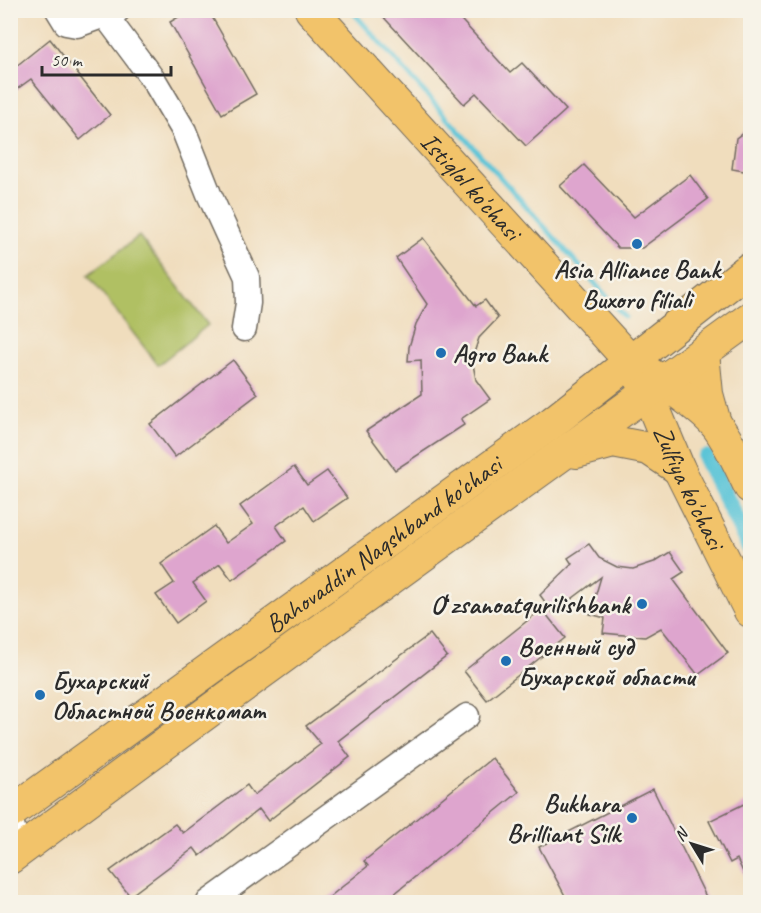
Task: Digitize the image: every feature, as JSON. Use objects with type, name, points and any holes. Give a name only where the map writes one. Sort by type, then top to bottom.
[{"type":"main road","name":"Istiqlol ko'chasi","points":[[311,10],[656,388]]},
{"type":"main road","name":"Bahovaddin Naqshband ko'chasi","points":[[10,815],[553,422],[750,268]]},
{"type":"main road","name":"Bahovaddin Naqshband ko'chasi","points":[[15,855],[750,318]]},
{"type":"main road","points":[[703,353],[707,394],[715,423]]},
{"type":"main road","name":"Zulfiya ko'chasi","points":[[656,388],[715,423],[728,442],[750,487]]},
{"type":"main road","name":"Zulfiya ko'chasi","points":[[656,388],[679,469],[750,611]]},
{"type":"main road","points":[[557,457],[613,442],[649,449],[679,469]]},
{"type":"street","points":[[58,10],[66,23],[77,25],[112,13],[184,131],[247,277],[248,303],[244,329]]},
{"type":"street","points":[[209,903],[467,716]]},
{"type":"street","points":[[10,815],[15,855]]},
{"type":"green space","points":[[139,236],[208,325],[158,365],[88,275]]},
{"type":"building","points":[[190,10],[208,10],[256,94],[222,114],[170,22]]},
{"type":"building","points":[[377,10],[452,10],[510,73],[522,63],[566,110],[526,146],[476,93],[464,104]]},
{"type":"building","points":[[50,39],[110,115],[80,140],[31,79],[10,94],[10,71]]},
{"type":"building","points":[[750,128],[750,172],[732,169],[736,138]]},
{"type":"building","points":[[584,165],[634,217],[690,175],[708,199],[642,248],[618,248],[560,186]]},
{"type":"building","name":"Agro Bank","points":[[423,238],[476,306],[485,300],[498,318],[479,338],[472,359],[476,380],[490,399],[461,419],[464,425],[395,470],[366,431],[422,394],[421,360],[408,361],[409,347],[416,324],[427,304],[396,258]]},
{"type":"building","points":[[233,360],[258,394],[175,457],[150,424]]},
{"type":"building","points":[[294,467],[307,485],[327,471],[347,498],[314,521],[304,506],[276,526],[286,541],[232,580],[220,564],[193,583],[206,601],[176,623],[156,595],[174,583],[161,564],[214,526],[226,543],[253,524],[240,506]]},
{"type":"building","name":"Oʻzsanoatqurilishbank","points":[[589,544],[599,558],[617,567],[633,569],[654,562],[670,552],[684,572],[673,579],[728,653],[698,675],[661,628],[645,637],[603,633],[605,618],[590,614],[601,577],[553,613],[540,595],[572,564],[568,558]]},
{"type":"building","name":"Военный суд Бухарской области","points":[[542,609],[565,638],[487,700],[464,671]]},
{"type":"building","points":[[430,634],[447,656],[338,741],[350,757],[268,821],[259,809],[200,856],[194,848],[130,896],[110,871],[175,824],[183,833],[247,785],[254,795],[321,744],[306,726]]},
{"type":"building","points":[[492,758],[519,792],[383,903],[322,903],[368,866],[364,861]]},
{"type":"building","name":"Bukhara Brilliant Silk","points":[[653,789],[709,903],[569,903],[539,847]]},
{"type":"building","points":[[750,801],[750,887],[737,859],[730,863],[709,821]]},
{"type":"waterway","points":[[351,10],[625,317]]},
{"type":"waterway","points":[[706,458],[750,547]]},
{"type":"place","name":"Asia Alliance Bank Buxoro filiali","points":[[637,244]]},
{"type":"place","name":"Agro Bank","points":[[441,353]]},
{"type":"place","name":"Oʻzsanoatqurilishbank","points":[[642,604]]},
{"type":"place","name":"Военный суд Бухарской области","points":[[506,661]]},
{"type":"place","name":"Бухарский Областной Военкомат","points":[[40,695]]},
{"type":"place","name":"Bukhara Brilliant Silk","points":[[632,818]]}]
